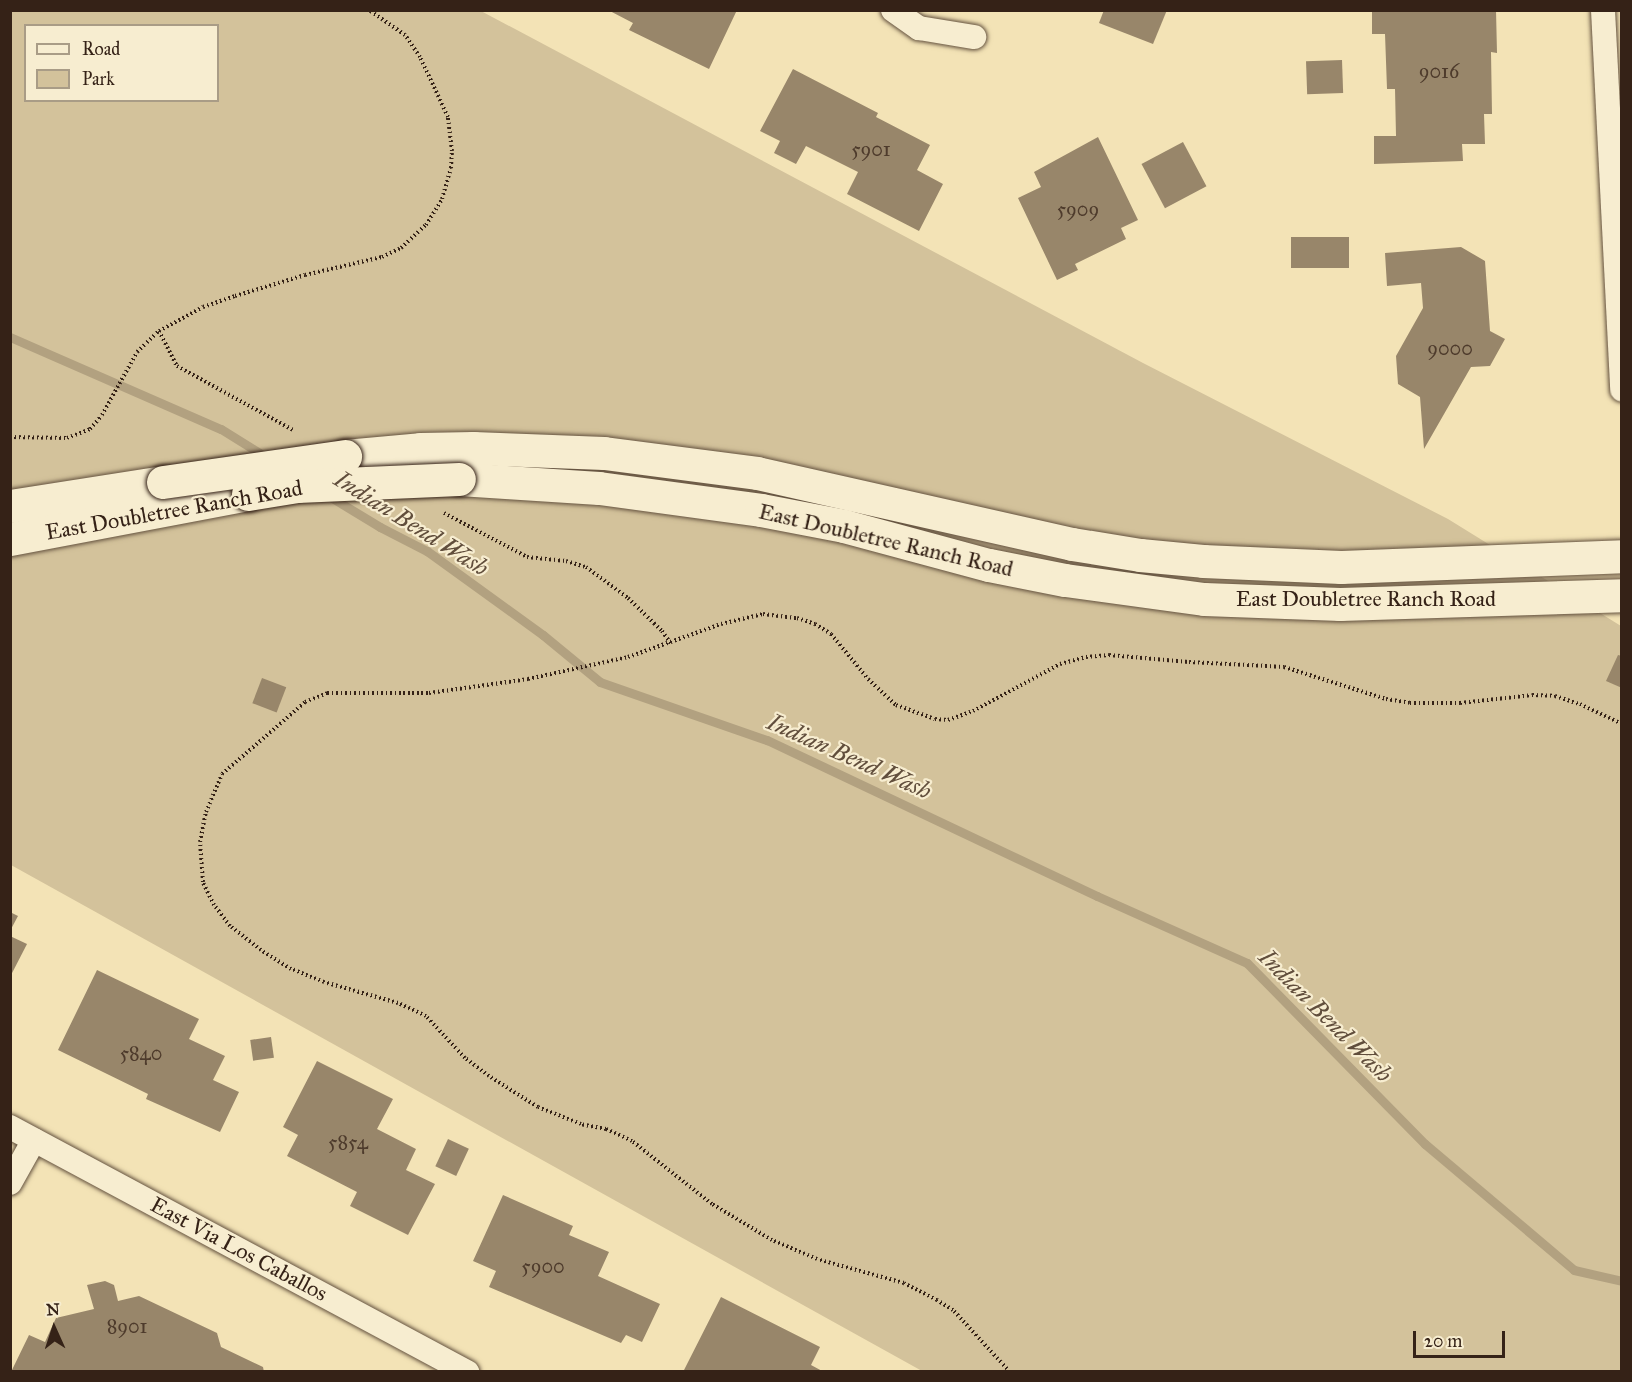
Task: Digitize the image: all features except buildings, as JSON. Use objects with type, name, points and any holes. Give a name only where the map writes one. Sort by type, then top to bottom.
[{"type":"main road","name":"East Doubletree Ranch Road","points":[[10,506],[345,456],[420,449],[473,448],[604,453],[757,473],[1072,544],[1140,555],[1203,561],[1341,567],[1622,556]]},
{"type":"main road","name":"East Doubletree Ranch Road","points":[[10,539],[297,486],[459,479],[599,488],[761,510],[844,526],[1032,574],[1134,591],[1204,599],[1340,604],[1622,595]]},
{"type":"street","points":[[893,10],[919,28],[974,37]]},
{"type":"street","points":[[1604,10],[1622,390]]},
{"type":"street","name":"East Via Los Caballos","points":[[10,1127],[467,1371]]},
{"type":"street","points":[[10,1183],[34,1140]]},
{"type":"path","points":[[10,437],[67,438],[90,429],[102,415],[137,352],[159,331],[203,307],[288,279],[382,257],[414,238],[435,212],[451,168],[452,151],[448,117],[420,57],[405,35],[369,10]]},
{"type":"path","points":[[1010,1371],[953,1310],[937,1300],[904,1283],[817,1259],[772,1240],[712,1204],[632,1141],[606,1129],[581,1124],[538,1107],[489,1077],[465,1058],[426,1016],[398,1003],[324,982],[291,969],[261,950],[230,926],[214,905],[203,882],[200,842],[213,794],[222,774],[305,702],[327,693],[429,693],[528,679],[628,657],[743,617],[782,615],[815,624],[831,634],[868,679],[896,705],[935,719],[948,720],[974,711],[1060,664],[1086,657],[1109,655],[1189,662],[1258,663],[1284,667],[1386,699],[1410,702],[1460,703],[1532,695],[1555,696],[1580,704],[1622,724]]},
{"type":"green space","points":[[11,11],[481,11],[1143,363],[1448,519],[1621,626],[1621,1371],[922,1371],[11,865]]},
{"type":"waterway","name":"Indian Bend Wash","points":[[10,337],[221,429],[266,457]]},
{"type":"waterway","name":"Indian Bend Wash","points":[[329,496],[380,527],[427,551],[543,635],[600,682],[767,740],[1097,896],[1247,963],[1425,1144],[1574,1270],[1622,1281]]}]
